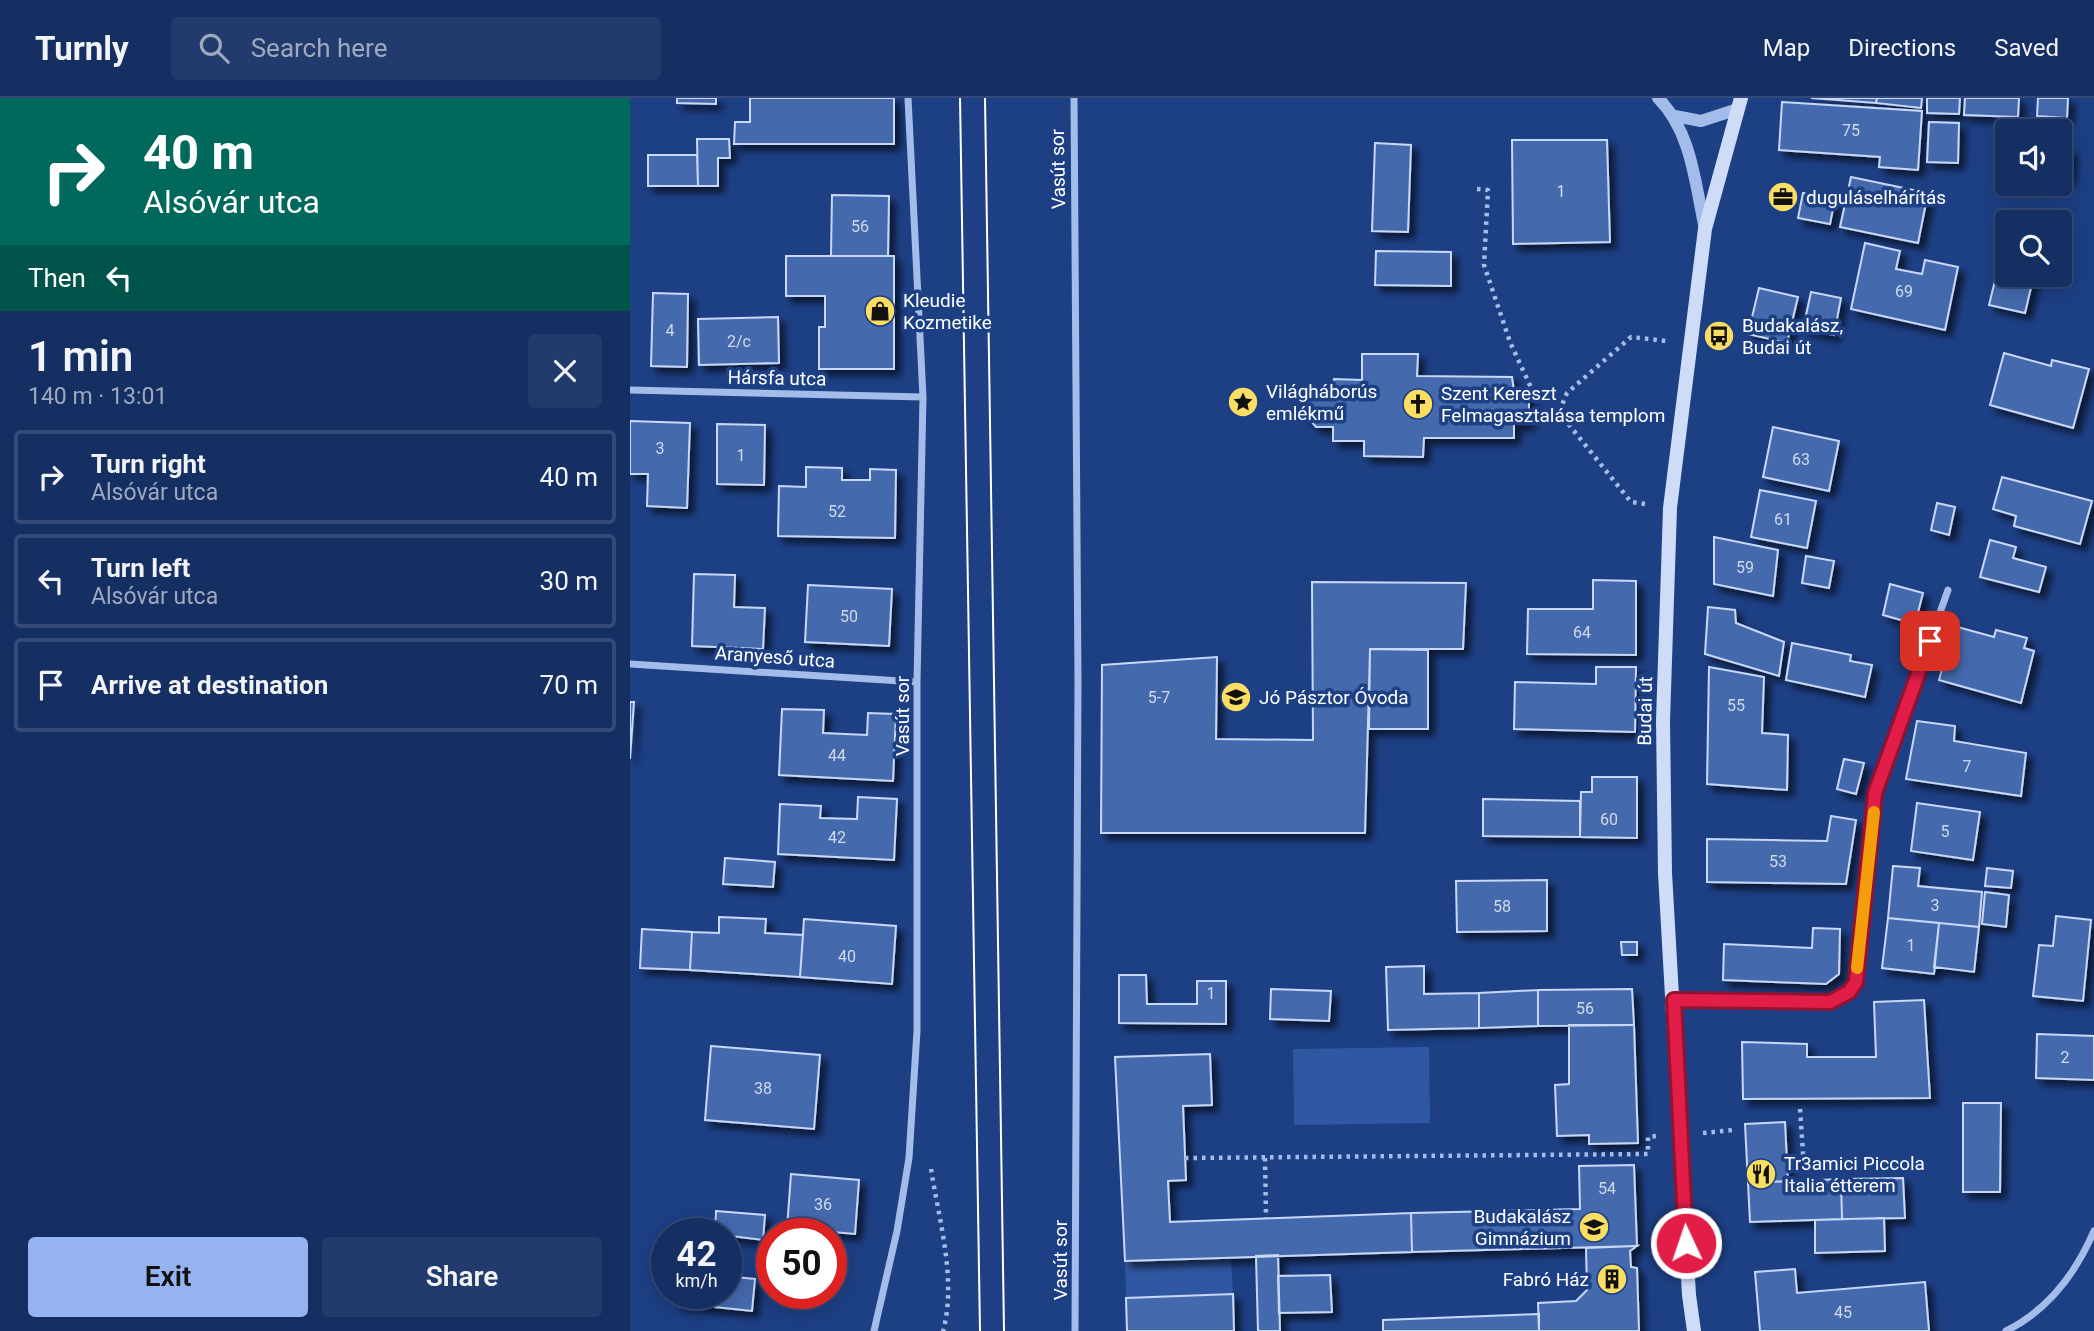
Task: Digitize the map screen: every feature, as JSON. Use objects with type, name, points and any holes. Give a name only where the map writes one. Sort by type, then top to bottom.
[{"type":"main road","name":"Budai út","points":[[1694,1331],[1689,1295],[1665,873],[1663,721],[1670,508],[1705,229],[1740,104]]},
{"type":"street","name":"Vasút sor","points":[[874,1331],[897,1231],[909,1158],[917,1031],[917,682],[923,397],[908,98]]},
{"type":"street","name":"Vasút sor","points":[[1074,98],[1078,641],[1075,1331]]},
{"type":"street","points":[[1658,98],[1675,116],[1685,138],[1705,229]]},
{"type":"street","points":[[1675,116],[1702,121],[1740,104]]},
{"type":"street","name":"Hársfa utca","points":[[630,390],[923,397]]},
{"type":"street","points":[[1674,1000],[1830,1002],[1849,992],[1856,982],[1875,793],[1948,590]]},
{"type":"street","name":"Aranyeső utca","points":[[630,664],[917,682]]},
{"type":"street","points":[[2006,1331],[2039,1310],[2055,1294],[2085,1253],[2094,1231]]},
{"type":"path","points":[[1477,189],[1488,190],[1485,265],[1510,342],[1539,405]]},
{"type":"path","points":[[1670,508],[1631,502],[1566,421],[1562,405],[1567,393],[1631,337],[1689,343]]},
{"type":"path","points":[[1800,1109],[1804,1167]]},
{"type":"path","points":[[1185,1158],[1636,1154]]},
{"type":"path","points":[[909,1158],[931,1168],[945,1255],[947,1316],[943,1331]]},
{"type":"path","points":[[1265,1158],[1266,1218]]},
{"type":"shaded area","points":[[1429,1047],[1430,1123],[1294,1125],[1293,1049]]},
{"type":"shaded area","points":[[1231,1257],[1233,1294],[1126,1298],[1125,1261]]},
{"type":"building","points":[[677,98],[716,98],[716,104],[677,103]]},
{"type":"building","points":[[750,98],[894,98],[894,144],[734,144],[735,122],[750,122]]},
{"type":"building","points":[[1811,98],[1877,98],[1876,103]]},
{"type":"building","points":[[1877,98],[1922,98],[1921,108],[1876,103]]},
{"type":"building","points":[[1927,98],[1960,98],[1959,114],[1927,113]]},
{"type":"building","points":[[1965,98],[2019,98],[2018,117],[1964,115]]},
{"type":"building","points":[[2038,98],[2068,98],[2067,118],[2037,116]]},
{"type":"building","points":[[1782,102],[1922,111],[1918,170],[1879,167],[1880,157],[1779,150]]},
{"type":"building","points":[[1929,122],[1959,123],[1958,163],[1927,162]]},
{"type":"building","points":[[697,139],[729,139],[730,158],[718,158],[718,186],[698,186]]},
{"type":"building","points":[[1512,140],[1607,140],[1610,242],[1513,244]]},
{"type":"building","points":[[1375,143],[1411,145],[1408,232],[1372,231]]},
{"type":"building","points":[[648,155],[697,155],[698,186],[648,186]]},
{"type":"building","points":[[1851,177],[1928,193],[1918,243],[1840,227]]},
{"type":"building","points":[[1803,193],[1835,199],[1830,224],[1798,218]]},
{"type":"building","points":[[832,195],[889,196],[888,256],[831,256]]},
{"type":"building","points":[[1865,243],[1900,251],[1896,269],[1922,274],[1925,260],[1958,267],[1945,330],[1851,309]]},
{"type":"building","points":[[1376,251],[1451,252],[1451,286],[1375,285]]},
{"type":"building","points":[[786,256],[894,256],[894,369],[819,369],[819,327],[825,327],[825,296],[786,296]]},
{"type":"building","points":[[1995,280],[1995,287],[2031,287],[2025,313],[1989,305]]},
{"type":"building","points":[[1759,288],[1798,297],[1787,343],[1748,334]]},
{"type":"building","points":[[1811,292],[1841,298],[1834,335],[1803,329]]},
{"type":"building","points":[[653,293],[688,294],[687,367],[651,366]]},
{"type":"building","points":[[778,317],[779,363],[699,365],[698,319]]},
{"type":"building","points":[[2004,353],[2051,366],[2052,360],[2089,369],[2073,428],[1990,405]]},
{"type":"building","name":"Szent Kereszt Felmagasztalása templom","points":[[1362,354],[1418,354],[1417,376],[1512,377],[1514,391],[1529,392],[1529,423],[1514,424],[1514,438],[1424,438],[1423,457],[1364,456],[1364,441],[1333,441],[1333,427],[1316,427],[1306,415],[1306,400],[1316,389],[1333,389],[1334,379],[1362,380]]},
{"type":"building","points":[[630,421],[690,423],[687,508],[647,506],[648,474],[630,474]]},
{"type":"building","points":[[717,424],[765,425],[764,485],[717,484]]},
{"type":"building","points":[[1773,427],[1839,441],[1829,491],[1763,477]]},
{"type":"building","points":[[806,467],[842,468],[842,480],[870,480],[870,469],[896,470],[895,538],[778,536],[779,486],[806,487]]},
{"type":"building","points":[[2002,477],[2092,501],[2080,544],[2014,526],[2016,516],[1993,509]]},
{"type":"building","points":[[1760,490],[1816,501],[1807,548],[1751,537]]},
{"type":"building","points":[[1937,503],[1955,507],[1949,535],[1931,530]]},
{"type":"building","points":[[1714,537],[1778,550],[1773,596],[1714,584]]},
{"type":"building","points":[[1990,540],[2016,547],[2013,558],[2046,567],[2039,592],[1980,577]]},
{"type":"building","points":[[1806,556],[1834,561],[1829,588],[1802,583]]},
{"type":"building","points":[[694,574],[735,575],[734,607],[765,608],[763,649],[692,646]]},
{"type":"building","points":[[1593,580],[1636,581],[1636,655],[1527,654],[1528,609],[1593,609]]},
{"type":"building","points":[[1312,582],[1466,583],[1463,649],[1370,649],[1365,833],[1101,833],[1102,665],[1217,657],[1216,739],[1313,740]]},
{"type":"building","points":[[1890,584],[1923,593],[1915,624],[1883,615]]},
{"type":"building","points":[[808,585],[892,589],[889,646],[805,642]]},
{"type":"building","points":[[1708,607],[1735,610],[1736,623],[1784,642],[1779,676],[1705,654]]},
{"type":"building","points":[[1954,626],[1994,637],[1996,630],[2027,638],[2024,648],[2034,651],[2021,703],[1939,680]]},
{"type":"building","points":[[1792,643],[1851,655],[1850,661],[1872,665],[1865,697],[1786,680]]},
{"type":"building","points":[[1370,649],[1428,650],[1428,729],[1369,729]]},
{"type":"building","points":[[1596,667],[1636,667],[1635,732],[1514,729],[1515,682],[1596,684]]},
{"type":"building","points":[[1709,667],[1764,677],[1762,733],[1788,735],[1787,790],[1707,784]]},
{"type":"building","points":[[630,702],[634,702],[630,759]]},
{"type":"building","points":[[782,709],[824,710],[823,733],[867,735],[868,713],[896,714],[893,781],[779,775]]},
{"type":"building","points":[[1917,721],[1955,726],[1954,741],[2026,753],[2021,796],[1906,779]]},
{"type":"building","points":[[1844,759],[1864,763],[1856,794],[1837,789]]},
{"type":"building","points":[[1592,777],[1637,777],[1637,838],[1580,837],[1581,792],[1592,792]]},
{"type":"building","points":[[858,797],[897,799],[894,860],[778,854],[780,804],[821,806],[820,818],[857,819]]},
{"type":"building","points":[[1483,799],[1580,801],[1580,837],[1483,836]]},
{"type":"building","points":[[1917,803],[1980,812],[1973,860],[1911,851]]},
{"type":"building","points":[[1831,816],[1856,820],[1846,884],[1707,882],[1707,839],[1827,841]]},
{"type":"building","points":[[725,858],[775,862],[773,887],[723,884]]},
{"type":"building","points":[[1893,866],[1920,868],[1918,886],[1982,892],[1979,927],[1888,918]]},
{"type":"building","points":[[1987,868],[2013,871],[2011,888],[1985,886]]},
{"type":"building","points":[[1547,880],[1547,931],[1457,932],[1456,881]]},
{"type":"building","points":[[1985,892],[2009,895],[2006,927],[1982,924]]},
{"type":"building","points":[[2056,916],[2091,920],[2083,1001],[2033,996],[2039,945],[2053,946]]},
{"type":"building","points":[[719,917],[766,919],[765,933],[803,935],[800,977],[690,970],[692,932],[719,933]]},
{"type":"building","points":[[1888,918],[1939,923],[1934,974],[1882,968]]},
{"type":"building","points":[[804,919],[896,926],[892,984],[800,977]]},
{"type":"building","points":[[1939,923],[1979,927],[1974,972],[1934,967]]},
{"type":"building","points":[[1813,928],[1840,929],[1839,974],[1826,984],[1723,980],[1724,944],[1812,948]]},
{"type":"building","points":[[642,929],[692,932],[690,970],[640,968]]},
{"type":"building","points":[[1621,942],[1637,942],[1637,955],[1622,955]]},
{"type":"building","points":[[1424,966],[1424,994],[1479,993],[1479,1028],[1388,1030],[1386,967]]},
{"type":"building","points":[[1119,975],[1146,975],[1147,1004],[1197,1004],[1197,981],[1226,981],[1226,1024],[1119,1023]]},
{"type":"building","points":[[1271,989],[1331,991],[1329,1021],[1270,1019]]},
{"type":"building","points":[[1632,989],[1634,1025],[1538,1026],[1538,990]]},
{"type":"building","points":[[1538,990],[1538,1026],[1479,1028],[1479,993]]},
{"type":"building","points":[[1924,1000],[1930,1098],[1743,1099],[1742,1042],[1807,1044],[1807,1057],[1876,1057],[1874,1002]]},
{"type":"building","points":[[1569,1025],[1634,1025],[1638,1143],[1589,1144],[1589,1135],[1557,1136],[1555,1085],[1569,1084]]},
{"type":"building","points":[[2037,1034],[2094,1036],[2094,1080],[2036,1078]]},
{"type":"building","points":[[711,1046],[820,1055],[814,1129],[705,1120]]},
{"type":"building","points":[[1210,1054],[1212,1105],[1183,1106],[1186,1180],[1168,1181],[1170,1222],[1411,1213],[1412,1252],[1125,1261],[1115,1057]]},
{"type":"building","points":[[1963,1103],[2001,1103],[2000,1192],[1963,1192]]},
{"type":"building","points":[[1785,1122],[1788,1181],[1748,1183],[1745,1124]]},
{"type":"building","points":[[1634,1165],[1637,1246],[1412,1252],[1411,1213],[1580,1209],[1579,1166]]},
{"type":"building","points":[[791,1174],[859,1180],[855,1234],[847,1233],[847,1218],[788,1218]]},
{"type":"building","points":[[1903,1178],[1905,1218],[1842,1219],[1841,1179]]},
{"type":"building","points":[[1841,1179],[1842,1219],[1750,1222],[1748,1183]]},
{"type":"building","points":[[716,1211],[765,1215],[765,1218],[756,1218],[756,1239],[742,1237],[742,1218],[716,1218]]},
{"type":"building","points":[[1884,1218],[1885,1251],[1815,1253],[1815,1220]]},
{"type":"building","name":"Fabró Ház","points":[[1637,1246],[1630,1251],[1631,1267],[1637,1268],[1639,1331],[1539,1331],[1538,1303],[1576,1301],[1587,1290],[1586,1248]]},
{"type":"building","points":[[1278,1255],[1280,1331],[1258,1331],[1256,1256]]},
{"type":"building","points":[[1795,1269],[1797,1293],[1925,1282],[1929,1331],[1760,1331],[1755,1272]]},
{"type":"building","points":[[1330,1275],[1332,1312],[1279,1313],[1278,1276]]},
{"type":"building","points":[[742,1278],[755,1279],[752,1311],[733,1309],[742,1309]]},
{"type":"building","points":[[1233,1294],[1234,1331],[1127,1331],[1126,1298]]},
{"type":"building","points":[[1539,1314],[1539,1331],[1383,1331],[1383,1320]]},
{"type":"tram line","points":[[960,98],[980,1331]]},
{"type":"tram line","points":[[985,98],[1004,1331]]},
{"type":"slow traffic","points":[[1857,968],[1874,812]]},
{"type":"place","name":"duguláselhárítás","points":[[1783,197]]},
{"type":"place","name":"Kleudie Kozmetike","points":[[880,311]]},
{"type":"place","name":"Budakalász, Budai út","points":[[1719,336]]},
{"type":"place","name":"Világháborús emlékmű","points":[[1243,402]]},
{"type":"place","name":"Szent Kereszt Felmagasztalása templom","points":[[1418,404]]},
{"type":"place","name":"Jó Pásztor Óvoda","points":[[1236,697]]},
{"type":"place","name":"Tr3amici Piccola Italia étterem","points":[[1761,1174]]},
{"type":"place","name":"Budakalász Gimnázium","points":[[1594,1227]]},
{"type":"place","name":"Fabró Ház","points":[[1612,1279]]},
{"type":"route","points":[[1686,1243],[1674,1000],[1830,1002],[1849,992],[1856,982],[1875,793],[1930,641]]}]
